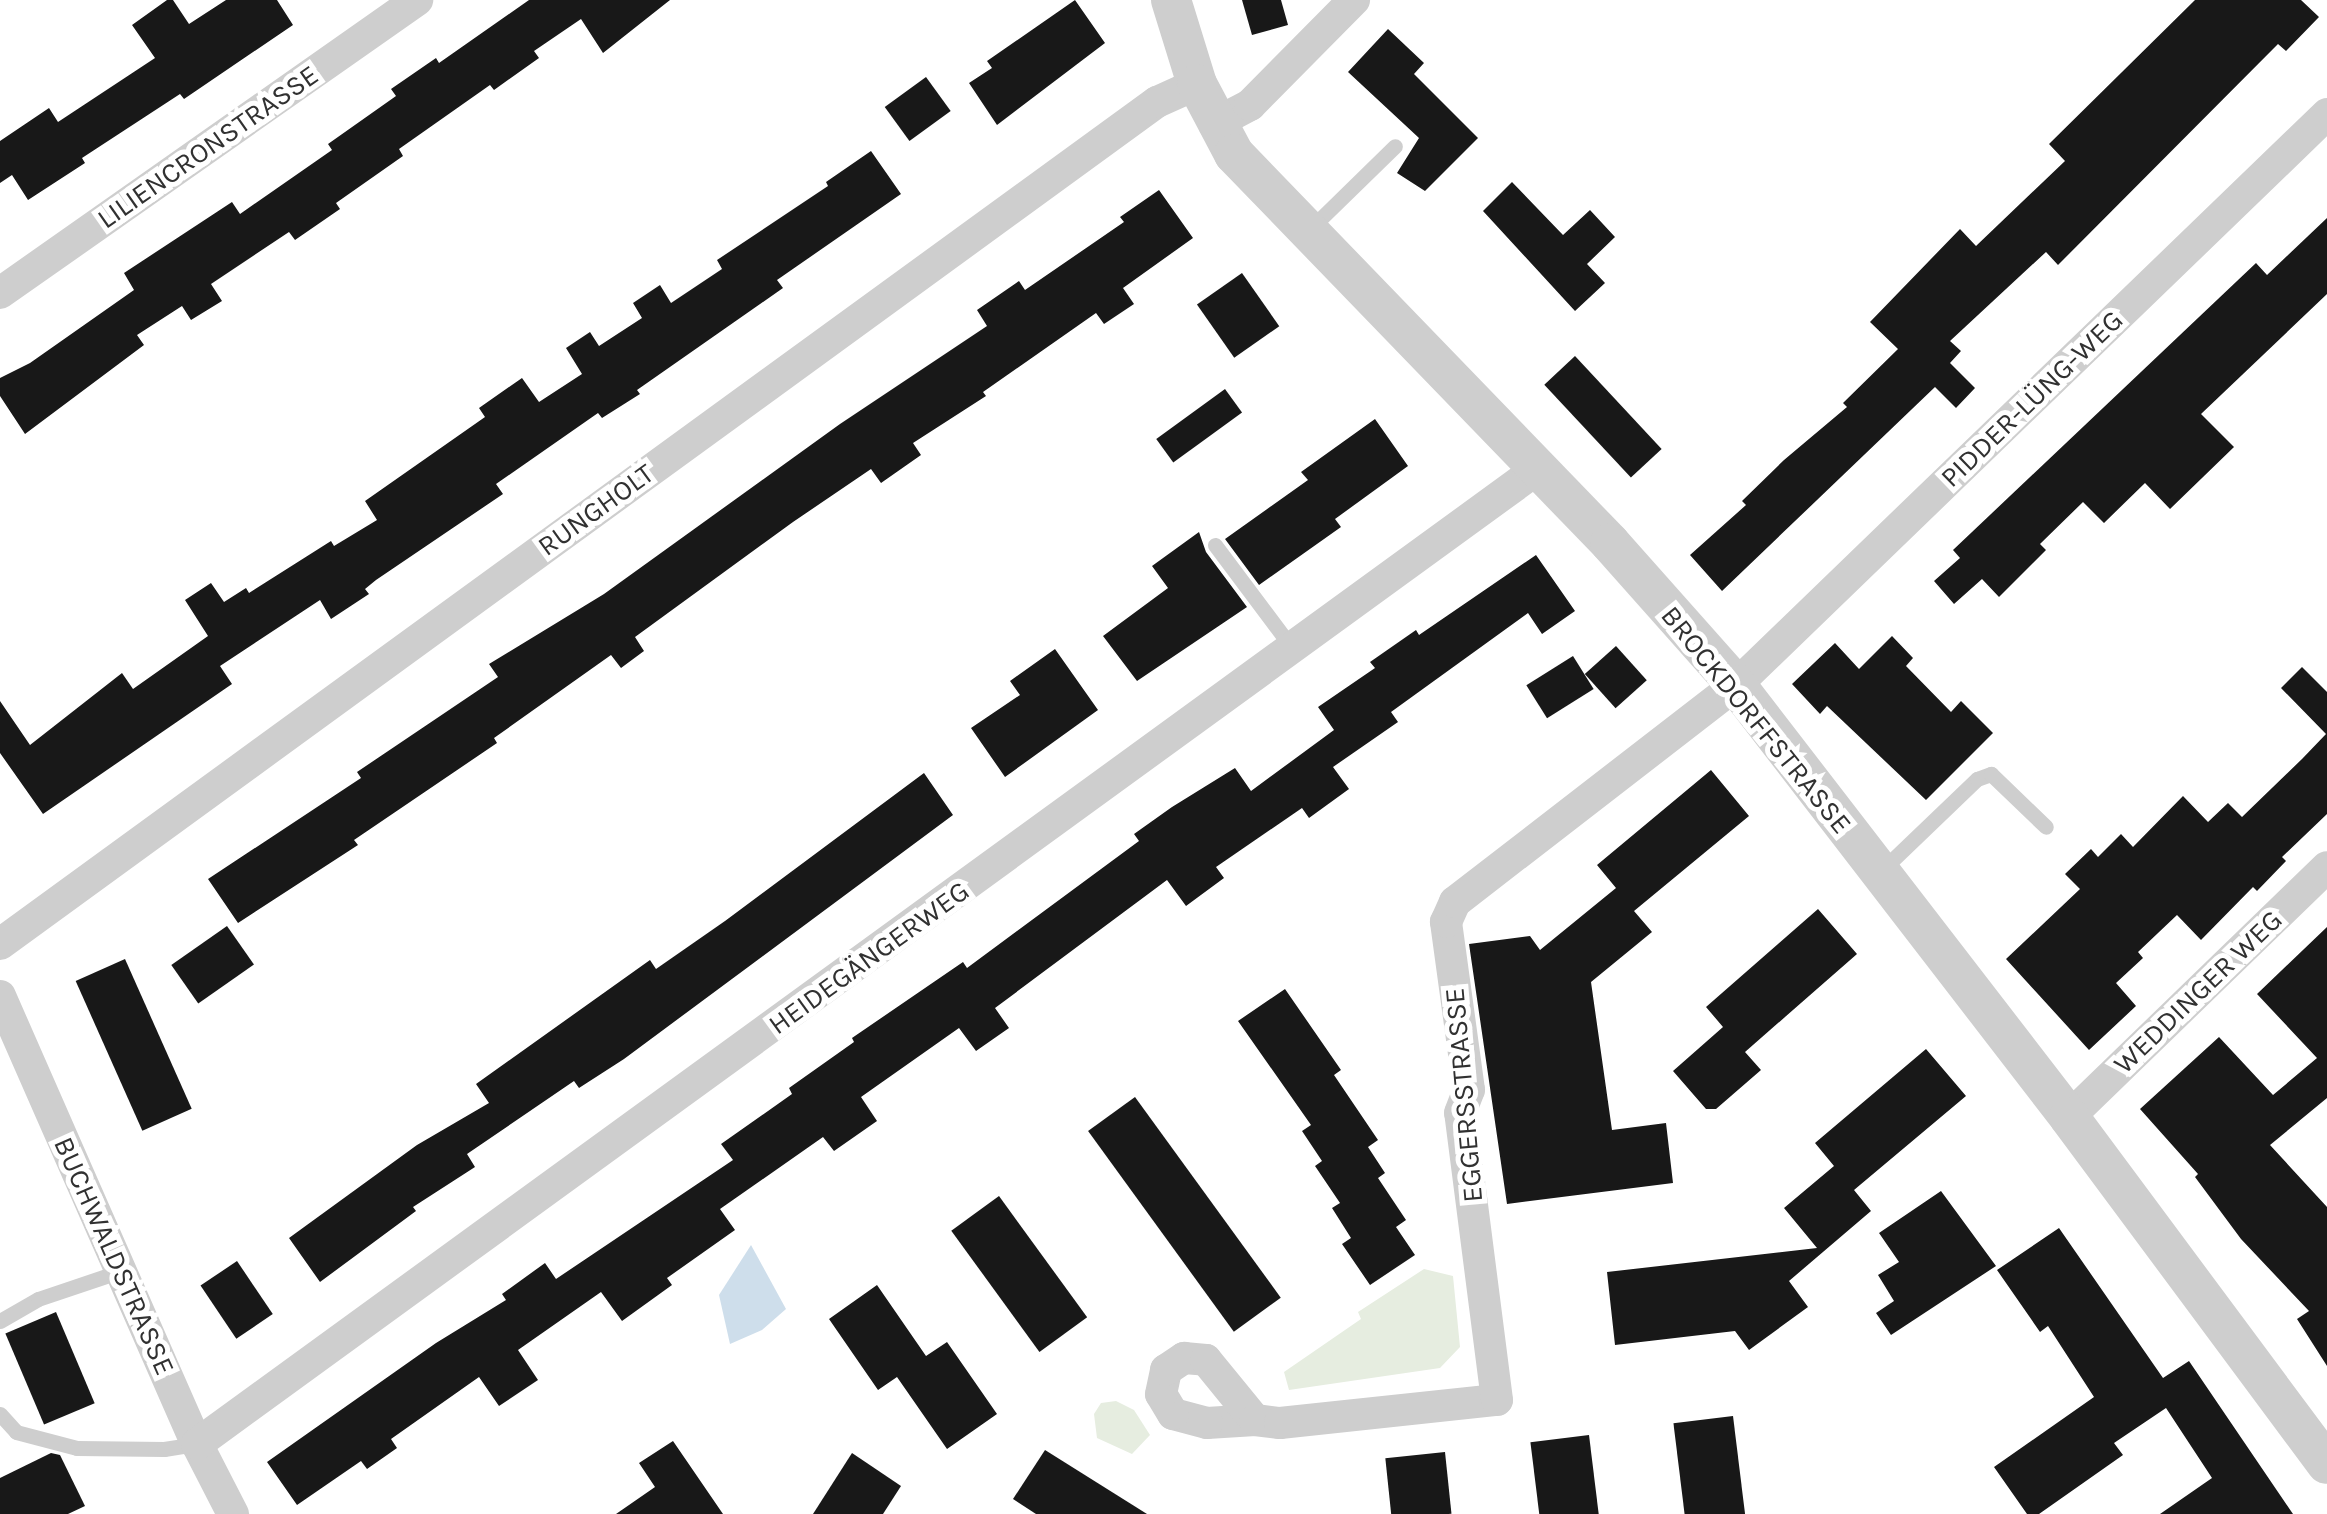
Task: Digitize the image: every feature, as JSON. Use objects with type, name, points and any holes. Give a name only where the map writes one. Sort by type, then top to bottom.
[{"type":"street","name":"LILIENCRONSTRASSE","points":[[0,293],[417,0]]},
{"type":"street","name":"BROCKDORFFSTRASSE","points":[[1171,0],[1214,124],[1234,154],[1306,233],[1539,468],[1736,685],[2069,1116],[2327,1464]]},
{"type":"street","points":[[1214,124],[1250,104],[1354,0]]},
{"type":"street","name":"RUNGHOLT","points":[[0,944],[1156,102],[1198,84]]},
{"type":"street","name":"PIDDER-LÜNG-WEG","points":[[1736,685],[2327,114]]},
{"type":"street","name":"HEIDEGÄNGERWEG","points":[[197,1444],[1539,468]]},
{"type":"street","name":"EGGERSSTRASSE","points":[[1255,1420],[1280,1424],[1496,1400],[1460,1113],[1469,1090],[1446,922],[1455,902],[1736,685]]},
{"type":"street","name":"WEDDINGER WEG","points":[[2069,1116],[2327,867]]},
{"type":"street","name":"BUCHWALDSTRASSE","points":[[0,996],[197,1444],[233,1514]]},
{"type":"lane","points":[[1306,233],[1395,146]]},
{"type":"lane","points":[[1215,545],[1292,648]]},
{"type":"lane","points":[[1879,873],[1977,778],[1992,774],[2046,828]]},
{"type":"lane","points":[[0,1322],[38,1299],[121,1271]]},
{"type":"lane","points":[[0,1414],[16,1432],[77,1448],[164,1449],[197,1444]]},
{"type":"shaded area","points":[[1424,1269],[1453,1276],[1460,1347],[1440,1368],[1289,1390],[1284,1372],[1361,1319],[1358,1312]]},
{"type":"shaded area","points":[[1116,1401],[1134,1410],[1150,1435],[1132,1454],[1097,1438],[1094,1414],[1101,1403]]},
{"type":"water","points":[[751,1245],[786,1309],[762,1330],[730,1344],[719,1295]]},
{"type":"building","points":[[167,0],[173,0],[189,24],[226,0],[277,0],[293,25],[184,99],[180,94],[82,158],[85,163],[28,200],[12,175],[0,183],[0,141],[49,108],[58,122],[155,58],[132,25]]},
{"type":"building","points":[[529,0],[670,0],[603,53],[581,19],[534,51],[539,58],[494,90],[490,85],[399,149],[403,156],[336,203],[340,209],[295,240],[289,232],[211,284],[222,301],[191,320],[182,306],[137,335],[144,345],[25,434],[0,396],[0,378],[30,363],[134,290],[124,273],[232,202],[240,214],[332,150],[328,144],[396,96],[391,89],[436,58],[439,63]]},
{"type":"building","points":[[1075,0],[1105,43],[997,125],[969,83],[992,68],[987,61]]},
{"type":"building","points":[[1242,0],[1281,0],[1288,25],[1252,35]]},
{"type":"building","points":[[2195,0],[2301,0],[2319,17],[2286,51],[2278,44],[2058,265],[2046,252],[1950,341],[1961,351],[1950,363],[1975,388],[1956,408],[1935,387],[1722,591],[1690,555],[1746,505],[1742,501],[1784,460],[1847,407],[1843,403],[1898,349],[1870,322],[1960,229],[1976,246],[2065,161],[2049,144]]},
{"type":"building","points":[[1388,29],[1424,63],[1414,74],[1478,138],[1425,191],[1397,173],[1419,138],[1348,72]]},
{"type":"building","points":[[926,77],[951,111],[909,141],[885,107]]},
{"type":"building","points":[[871,151],[901,194],[777,280],[783,288],[637,390],[640,394],[602,418],[598,413],[496,484],[503,494],[376,580],[365,589],[369,594],[331,619],[320,600],[220,666],[232,684],[43,814],[0,753],[0,701],[30,745],[122,673],[133,689],[208,636],[185,600],[211,583],[224,602],[246,588],[249,593],[331,541],[334,546],[377,520],[365,501],[485,417],[479,408],[522,378],[539,402],[582,374],[566,348],[590,332],[599,346],[642,318],[633,303],[660,285],[671,303],[722,269],[717,260],[828,186],[826,182]]},
{"type":"building","points":[[1512,182],[1563,235],[1590,210],[1615,237],[1587,264],[1605,283],[1575,311],[1483,211]]},
{"type":"building","points":[[1159,190],[1193,238],[1123,288],[1134,304],[1104,324],[1096,313],[983,392],[986,396],[913,443],[921,455],[881,483],[871,469],[793,522],[635,637],[644,651],[621,668],[611,655],[494,738],[497,743],[354,840],[358,845],[238,923],[208,879],[361,778],[357,772],[498,677],[489,664],[604,594],[840,424],[987,326],[977,310],[1019,281],[1025,290],[1124,222],[1120,217]]},
{"type":"building","points":[[2327,218],[2327,294],[2201,414],[2234,447],[2170,509],[2145,483],[2104,523],[2083,502],[2040,544],[2046,550],[1999,597],[1982,579],[1954,604],[1934,581],[1960,558],[1953,550],[2256,263],[2267,275]]},
{"type":"building","points":[[1242,273],[1279,326],[1234,358],[1197,305]]},
{"type":"building","points":[[1575,356],[1662,449],[1631,478],[1544,385]]},
{"type":"building","points":[[1225,389],[1242,412],[1173,462],[1156,439]]},
{"type":"building","points":[[1375,419],[1408,466],[1335,519],[1341,527],[1259,585],[1225,539],[1308,480],[1301,472]]},
{"type":"building","points":[[1199,532],[1206,552],[1247,607],[1137,681],[1103,636],[1168,588],[1152,566]]},
{"type":"building","points":[[1536,555],[1575,611],[1542,634],[1528,613],[1391,712],[1398,722],[1333,767],[1349,789],[1309,818],[1302,808],[1216,867],[1224,878],[1186,906],[1167,880],[995,1008],[1009,1028],[976,1051],[959,1028],[861,1097],[877,1121],[834,1151],[823,1137],[720,1209],[735,1230],[667,1278],[672,1285],[622,1321],[601,1292],[518,1350],[538,1380],[499,1406],[479,1377],[391,1439],[397,1448],[367,1469],[361,1461],[297,1505],[267,1462],[436,1343],[506,1300],[502,1294],[545,1263],[556,1279],[733,1160],[721,1144],[792,1094],[789,1088],[854,1042],[852,1038],[963,962],[967,968],[1139,841],[1134,834],[1172,807],[1235,768],[1251,791],[1334,730],[1318,707],[1375,668],[1370,662],[1416,630],[1419,635]]},
{"type":"building","points":[[1892,636],[1913,658],[1906,666],[1951,712],[1961,701],[1993,733],[1926,800],[1827,706],[1820,714],[1792,684],[1835,643],[1859,669]]},
{"type":"building","points":[[1616,646],[1647,680],[1616,708],[1585,674]]},
{"type":"building","points":[[1055,649],[1098,710],[1005,777],[971,728],[1020,695],[1010,681]]},
{"type":"building","points":[[1573,656],[1594,689],[1547,718],[1526,685]]},
{"type":"building","points":[[2302,667],[2327,692],[2327,814],[2282,857],[2286,861],[2257,891],[2253,887],[2201,940],[2177,915],[2138,952],[2143,958],[2116,983],[2136,1006],[2089,1050],[2006,959],[2080,889],[2065,874],[2091,849],[2098,857],[2121,834],[2133,847],[2183,796],[2208,822],[2228,803],[2242,817],[2302,759],[2326,734],[2281,688]]},
{"type":"building","points":[[1711,770],[1749,816],[1634,911],[1652,932],[1591,982],[1612,1130],[1666,1123],[1673,1183],[1507,1204],[1469,944],[1530,936],[1540,950],[1616,888],[1597,865]]},
{"type":"building","points":[[924,773],[953,815],[624,1059],[579,1088],[574,1081],[467,1154],[475,1167],[413,1207],[416,1211],[320,1282],[289,1238],[417,1145],[489,1103],[476,1084],[650,960],[656,969]]},
{"type":"building","points":[[1818,909],[1857,954],[1745,1052],[1761,1070],[1716,1109],[1706,1109],[1673,1071],[1723,1027],[1706,1007]]},
{"type":"building","points":[[227,926],[254,965],[198,1004],[171,965]]},
{"type":"building","points":[[2327,927],[2327,1098],[2270,1145],[2327,1207],[2327,1366],[2297,1319],[2309,1311],[2241,1239],[2195,1177],[2198,1174],[2140,1109],[2219,1037],[2273,1095],[2317,1058],[2257,994]]},
{"type":"building","points":[[125,959],[192,1109],[142,1131],[76,981]]},
{"type":"building","points":[[1285,989],[1341,1070],[1334,1075],[1378,1140],[1368,1147],[1385,1173],[1378,1178],[1406,1220],[1396,1227],[1415,1255],[1370,1285],[1342,1244],[1351,1238],[1332,1208],[1340,1203],[1315,1166],[1322,1161],[1302,1131],[1311,1125],[1238,1021]]},
{"type":"building","points":[[1926,1049],[1966,1096],[1854,1190],[1871,1211],[1789,1281],[1808,1307],[1749,1350],[1735,1331],[1615,1345],[1607,1272],[1817,1248],[1784,1208],[1834,1166],[1815,1143]]},
{"type":"building","points":[[1135,1097],[1281,1298],[1234,1332],[1088,1131]]},
{"type":"building","points":[[1941,1191],[1996,1266],[1891,1335],[1876,1313],[1894,1301],[1878,1275],[1899,1262],[1879,1233]]},
{"type":"building","points":[[999,1196],[1087,1317],[1039,1352],[951,1231]]},
{"type":"building","points":[[2059,1228],[2163,1378],[2189,1361],[2293,1514],[2160,1514],[2212,1478],[2166,1408],[2114,1443],[2123,1455],[2039,1514],[2027,1514],[1994,1467],[2094,1397],[2048,1326],[2040,1332],[1997,1270]]},
{"type":"building","points":[[237,1261],[273,1314],[236,1339],[201,1286]]},
{"type":"building","points":[[877,1285],[926,1356],[947,1342],[997,1414],[947,1449],[897,1377],[878,1390],[829,1319]]},
{"type":"building","points":[[56,1312],[95,1403],[44,1425],[5,1333]]},
{"type":"building","points":[[1733,1416],[1745,1514],[1685,1514],[1673,1423]]},
{"type":"building","points":[[1589,1435],[1599,1514],[1539,1514],[1530,1442]]},
{"type":"building","points":[[673,1441],[723,1514],[616,1514],[655,1487],[639,1463]]},
{"type":"building","points":[[1045,1450],[1147,1514],[1036,1514],[1013,1499]]},
{"type":"building","points":[[1445,1452],[1451,1514],[1391,1514],[1385,1458]]},
{"type":"building","points":[[51,1453],[60,1455],[85,1506],[68,1514],[0,1514],[0,1478]]},
{"type":"building","points":[[852,1453],[901,1486],[883,1514],[813,1514]]}]
